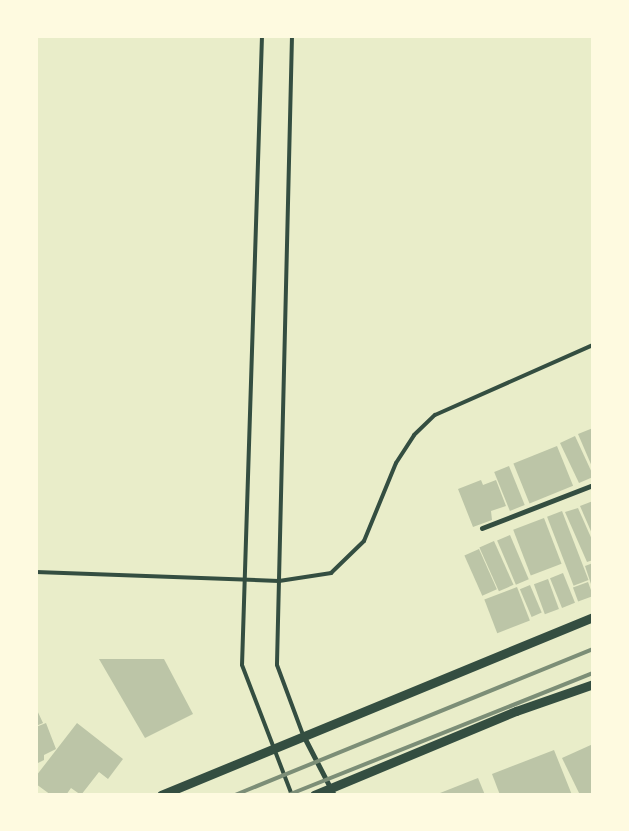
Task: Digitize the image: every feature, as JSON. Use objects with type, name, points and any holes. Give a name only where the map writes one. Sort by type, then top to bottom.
[{"type":"street","points":[[482,528],[593,485]]},
{"type":"street","points":[[161,795],[593,617]]},
{"type":"street","points":[[314,795],[332,792],[516,711],[593,684]]},
{"type":"street","points":[[303,735],[332,792]]},
{"type":"lane","points":[[262,36],[242,665],[292,795]]},
{"type":"lane","points":[[292,36],[277,665],[303,735]]},
{"type":"lane","points":[[36,572],[279,581],[331,573],[349,558],[364,541],[396,463],[414,435],[435,414],[593,345]]},
{"type":"building","points":[[593,428],[593,469],[578,434]]},
{"type":"building","points":[[575,436],[593,475],[593,477],[579,483],[560,443]]},
{"type":"building","points":[[557,446],[573,486],[530,503],[513,464]]},
{"type":"building","points":[[509,466],[525,505],[510,511],[494,472]]},
{"type":"building","points":[[481,480],[483,485],[496,480],[506,506],[491,511],[492,520],[473,527],[458,489]]},
{"type":"building","points":[[593,501],[593,536],[580,506]]},
{"type":"building","points":[[578,508],[593,542],[593,560],[587,562],[565,512]]},
{"type":"building","points":[[562,511],[589,580],[574,586],[547,517]]},
{"type":"building","points":[[544,518],[562,564],[531,576],[513,530]]},
{"type":"building","points":[[510,535],[529,579],[516,585],[497,540]]},
{"type":"building","points":[[494,541],[514,585],[499,591],[479,548]]},
{"type":"building","points":[[479,549],[497,589],[482,596],[464,556]]},
{"type":"building","points":[[593,563],[593,587],[592,587],[585,566]]},
{"type":"building","points":[[563,573],[575,603],[562,608],[550,578]]},
{"type":"building","points":[[548,579],[559,609],[545,614],[534,584]]},
{"type":"building","points":[[588,582],[593,596],[578,602],[573,587]]},
{"type":"building","points":[[530,585],[542,613],[532,617],[520,589]]},
{"type":"building","points":[[517,587],[530,621],[497,633],[484,600]]},
{"type":"building","points":[[99,659],[164,659],[193,714],[145,738]]},
{"type":"building","points":[[36,708],[43,723],[36,726]]},
{"type":"building","points":[[46,723],[56,749],[44,755],[44,760],[36,764],[36,727]]},
{"type":"building","points":[[77,723],[123,759],[108,779],[99,772],[81,795],[71,788],[66,795],[51,795],[36,784],[36,776]]},
{"type":"building","points":[[593,744],[593,793],[580,795],[562,758]]},
{"type":"building","points":[[554,750],[572,795],[500,795],[492,774]]},
{"type":"building","points":[[478,778],[485,795],[441,795],[440,793]]},
{"type":"railway","points":[[235,795],[593,649]]},
{"type":"railway","points":[[288,795],[593,673]]}]
